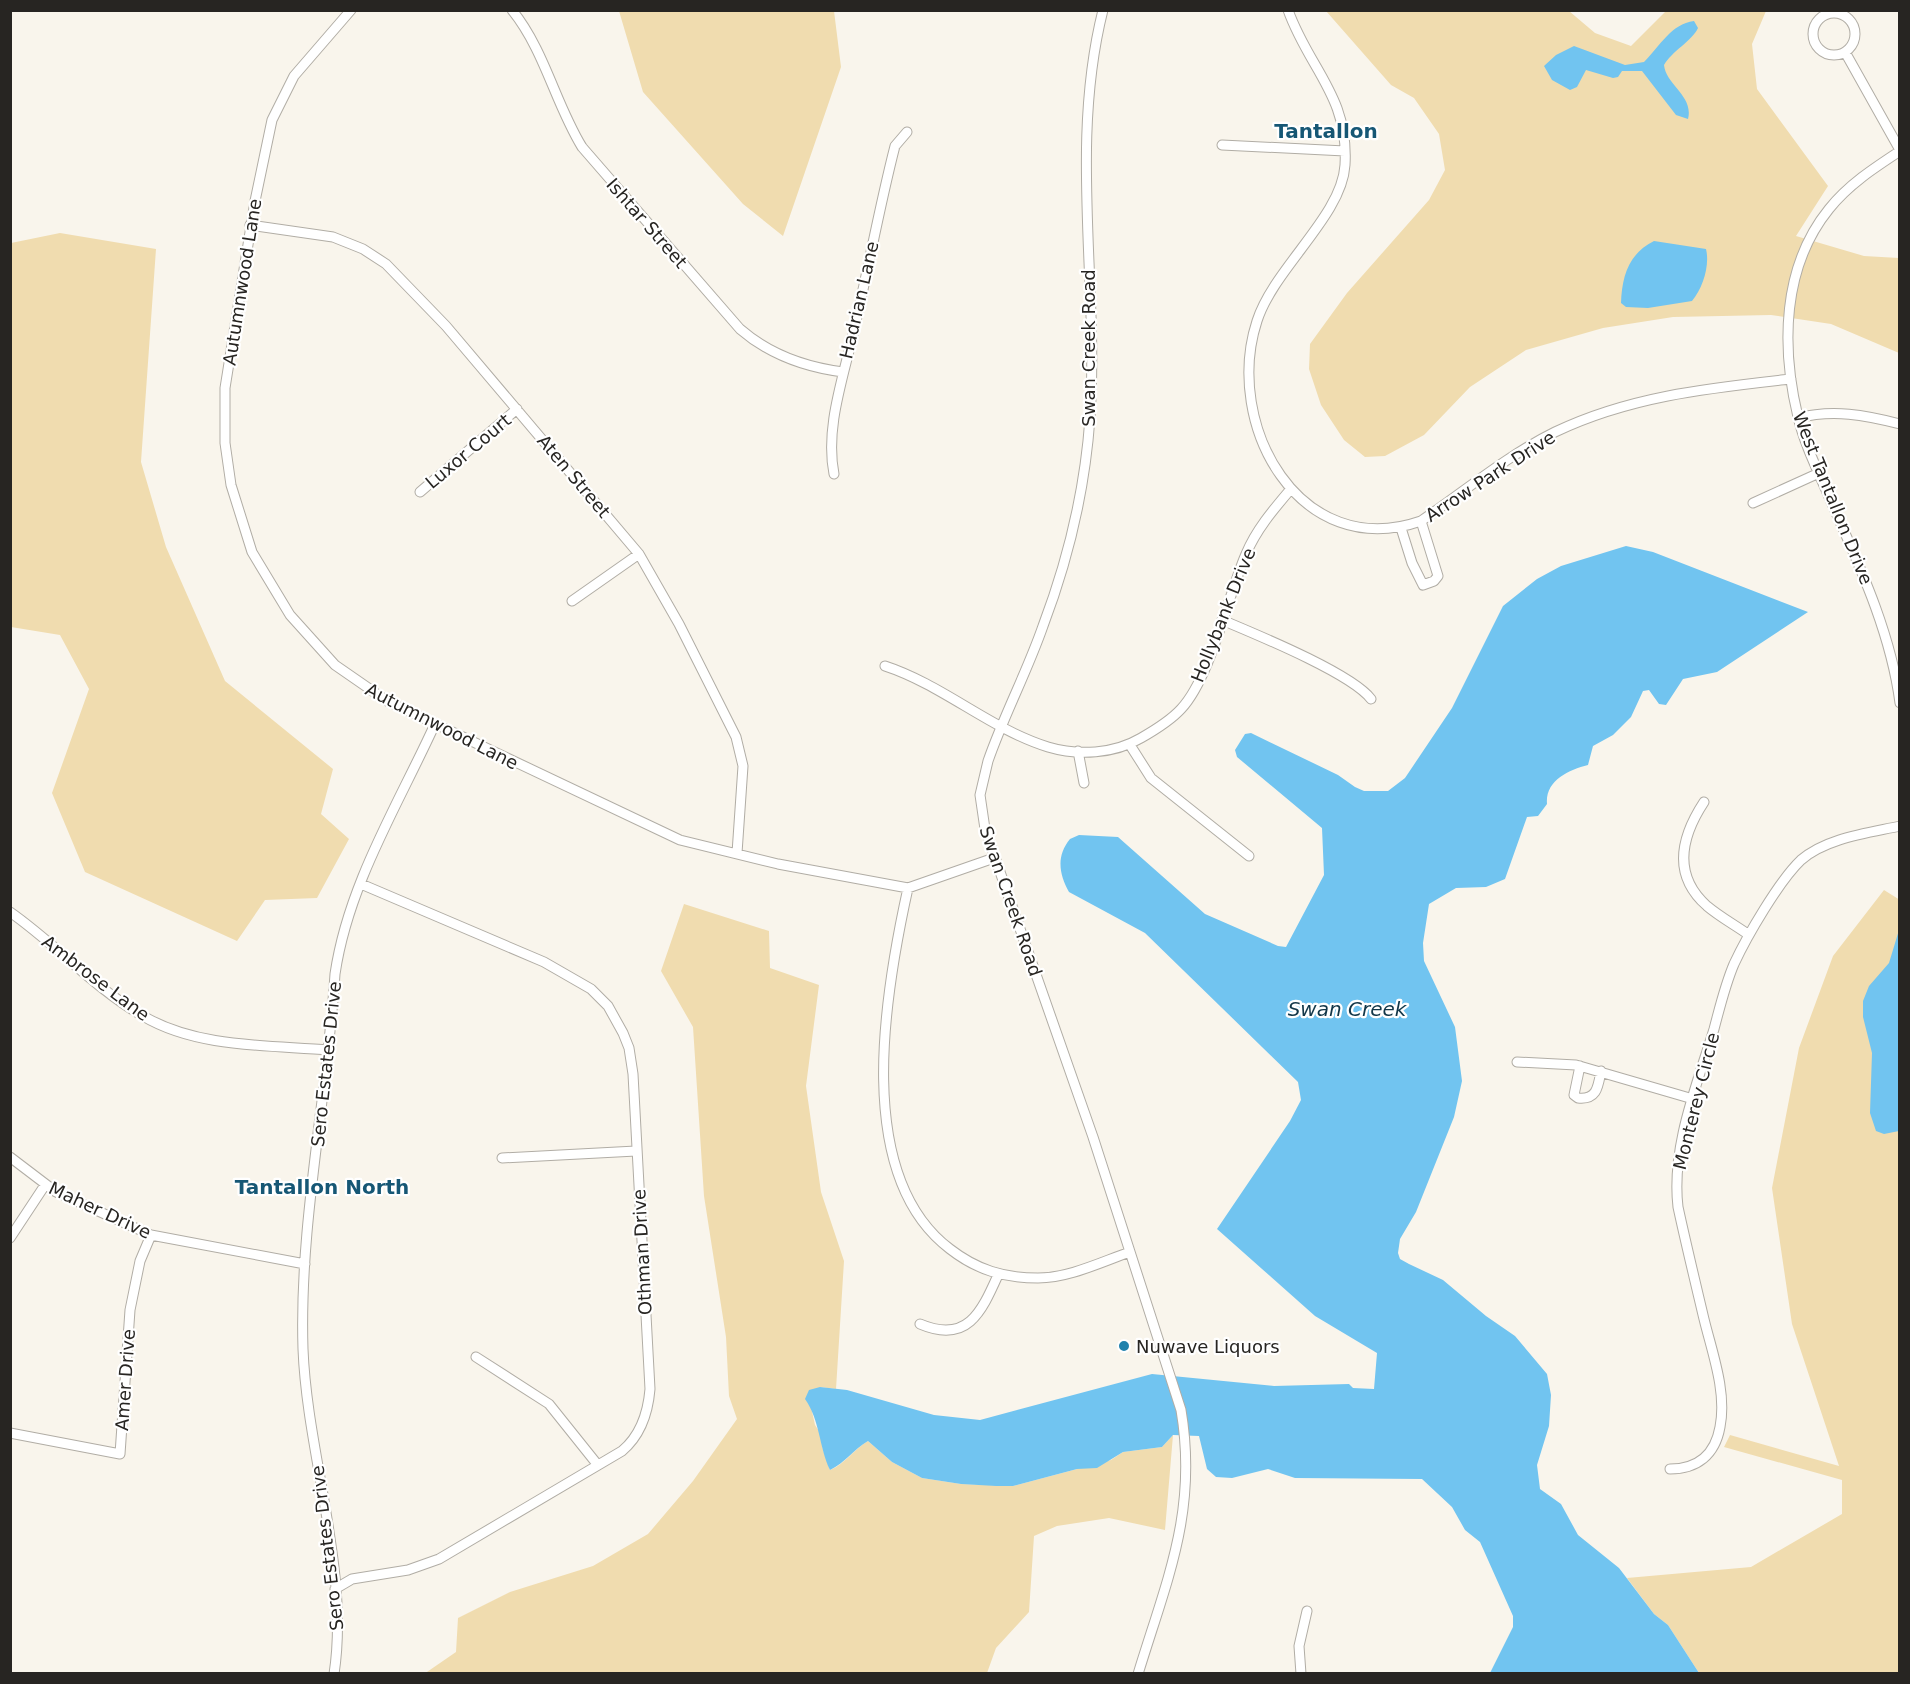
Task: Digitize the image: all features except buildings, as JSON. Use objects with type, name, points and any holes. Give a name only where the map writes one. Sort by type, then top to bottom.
[{"type":"street","name":"Autumnwood Lane","points":[[351,10],[303,64],[283,93],[267,140],[250,225],[228,361],[224,412],[231,485],[252,552],[290,615],[335,665],[387,701],[671,837],[778,864],[908,888],[994,858]]},
{"type":"street","name":"Ishtar Street","points":[[512,10],[535,42],[572,131],[582,147],[740,329],[760,345],[780,356],[817,369],[843,372]]},
{"type":"street","name":"Swan Creek Road","points":[[1103,10],[1094,51],[1086,112],[1091,380],[1083,475],[1068,549],[1054,595],[988,761],[980,795],[980,809],[994,858],[1093,1137],[1182,1410],[1187,1462],[1184,1515],[1179,1541],[1138,1674]]},
{"type":"street","name":"Arrow Park Drive","points":[[1288,10],[1339,109],[1345,168],[1335,198],[1269,291],[1250,346],[1252,409],[1268,451],[1290,490],[1314,511],[1340,523],[1371,528],[1401,528],[1421,521],[1535,443],[1607,411],[1670,395],[1791,379]]},
{"type":"street","points":[[1834,13],[1851,21],[1855,39],[1845,52],[1832,55],[1819,49],[1813,37],[1821,18],[1834,13]]},
{"type":"street","points":[[1845,52],[1899,151]]},
{"type":"street","name":"Hadrian Lane","points":[[834,474],[832,442],[843,372],[895,146],[907,132]]},
{"type":"street","points":[[1222,145],[1345,151]]},
{"type":"street","name":"West Tantallon Drive","points":[[1899,151],[1848,189],[1830,207],[1809,240],[1793,283],[1789,312],[1788,358],[1798,418],[1870,592],[1889,651],[1899,704]]},
{"type":"street","name":"Aten Street","points":[[250,225],[333,237],[373,254],[418,295],[639,554],[679,624],[736,737],[743,766],[737,853]]},
{"type":"street","name":"Luxor Court","points":[[420,492],[517,409]]},
{"type":"street","points":[[1798,418],[1847,413],[1899,424]]},
{"type":"street","points":[[1754,503],[1819,473]]},
{"type":"street","name":"Hollybank Drive","points":[[885,666],[910,674],[1002,726],[1045,746],[1078,751],[1111,750],[1130,745],[1162,725],[1188,700],[1253,539],[1290,490]]},
{"type":"street","points":[[1401,528],[1412,563],[1423,585],[1434,581],[1438,576],[1438,567],[1421,521]]},
{"type":"street","points":[[572,601],[639,554]]},
{"type":"street","points":[[1222,620],[1295,652],[1359,687],[1371,699]]},
{"type":"street","name":"Sero Estates Drive","points":[[334,1674],[338,1635],[335,1589],[303,1352],[305,1264],[338,956],[372,853],[435,724]]},
{"type":"street","points":[[1130,745],[1151,778],[1249,856]]},
{"type":"street","points":[[1078,751],[1084,783]]},
{"type":"street","points":[[1704,802],[1690,825],[1686,842],[1683,865],[1687,882],[1705,904],[1749,934]]},
{"type":"street","name":"Monterey Circle","points":[[1670,1469],[1685,1469],[1703,1459],[1718,1436],[1722,1413],[1720,1388],[1677,1198],[1678,1163],[1693,1099],[1725,989],[1749,934],[1795,867],[1816,849],[1834,842],[1899,826]]},
{"type":"street","name":"Othman Drive","points":[[335,1589],[352,1579],[408,1570],[439,1559],[544,1498],[622,1450],[633,1440],[645,1419],[649,1402],[633,1074],[629,1048],[614,1016],[597,994],[544,962],[361,884]]},
{"type":"street","points":[[908,888],[897,938],[887,1012],[886,1076],[890,1152],[903,1190],[923,1223],[952,1251],[977,1267],[998,1275],[1041,1278],[1074,1271],[1130,1252]]},
{"type":"street","name":"Ambrose Lane","points":[[10,912],[129,1008],[168,1028],[222,1041],[329,1050]]},
{"type":"street","points":[[1517,1062],[1580,1066],[1693,1099]]},
{"type":"street","points":[[1580,1066],[1574,1095],[1578,1098],[1591,1098],[1594,1095],[1601,1071]]},
{"type":"street","points":[[502,1158],[636,1151]]},
{"type":"street","name":"Maher Drive","points":[[10,1157],[45,1185],[151,1235],[305,1264]]},
{"type":"street","points":[[10,1238],[45,1185]]},
{"type":"street","name":"Amer Drive","points":[[10,1433],[120,1454],[131,1300],[140,1261],[151,1235]]},
{"type":"street","points":[[920,1324],[943,1332],[960,1329],[980,1311],[998,1275]]},
{"type":"street","points":[[476,1357],[549,1404],[597,1464]]},
{"type":"street","points":[[1301,1674],[1299,1646],[1307,1611]]},
{"type":"shaded area","points":[[619,11],[834,11],[841,67],[783,236],[743,204],[643,92]]},
{"type":"shaded area","points":[[1326,11],[1569,11],[1595,33],[1631,46],[1666,11],[1766,11],[1752,44],[1757,89],[1828,186],[1796,236],[1864,256],[1899,258],[1899,353],[1831,324],[1771,315],[1673,317],[1603,328],[1526,350],[1470,387],[1424,435],[1385,456],[1365,457],[1344,440],[1321,405],[1309,369],[1310,344],[1347,293],[1429,200],[1445,170],[1439,134],[1414,98],[1391,85]]},
{"type":"shaded area","points":[[60,233],[156,249],[141,462],[166,547],[225,681],[333,769],[321,814],[349,839],[317,898],[265,900],[237,941],[85,872],[52,793],[89,689],[60,635],[11,627],[11,243]]},
{"type":"shaded area","points":[[1884,890],[1900,900],[1899,1673],[1699,1673],[1668,1625],[1654,1614],[1627,1578],[1751,1567],[1842,1514],[1842,1480],[1724,1447],[1730,1435],[1839,1466],[1792,1324],[1772,1188],[1799,1048],[1833,956]]},
{"type":"shaded area","points":[[684,904],[769,931],[770,968],[819,985],[806,1086],[821,1192],[844,1261],[836,1389],[820,1387],[811,1407],[830,1470],[868,1441],[892,1462],[922,1478],[961,1484],[1013,1486],[1111,1460],[1123,1452],[1162,1447],[1173,1435],[1165,1530],[1109,1518],[1057,1526],[1034,1536],[1029,1612],[996,1648],[987,1673],[424,1674],[456,1652],[458,1618],[510,1592],[593,1566],[648,1534],[693,1481],[737,1419],[729,1396],[726,1337],[704,1196],[693,1027],[661,971]]},
{"type":"water","points":[[1694,21],[1698,28],[1695,33],[1664,65],[1669,79],[1684,97],[1689,111],[1688,119],[1676,115],[1642,71],[1622,71],[1618,77],[1613,78],[1586,70],[1577,87],[1570,90],[1552,80],[1544,66],[1556,55],[1574,46],[1625,65],[1644,62],[1672,31]]},
{"type":"water","points":[[1654,241],[1706,249],[1707,262],[1702,283],[1692,301],[1648,308],[1626,307],[1621,303],[1628,267],[1632,259],[1645,246]]},
{"type":"water","name":"Swan Creek","points":[[1626,546],[1653,552],[1808,612],[1717,672],[1683,679],[1666,705],[1659,704],[1649,690],[1643,691],[1631,717],[1613,735],[1593,746],[1588,765],[1559,778],[1550,789],[1547,804],[1538,816],[1527,817],[1505,879],[1486,887],[1456,888],[1429,904],[1423,943],[1424,961],[1455,1027],[1462,1081],[1454,1117],[1416,1212],[1400,1239],[1398,1253],[1400,1259],[1443,1280],[1486,1316],[1515,1336],[1547,1374],[1551,1395],[1549,1426],[1537,1465],[1540,1489],[1561,1504],[1578,1535],[1619,1568],[1654,1614],[1668,1625],[1699,1673],[1490,1673],[1513,1627],[1513,1616],[1480,1542],[1465,1530],[1452,1507],[1422,1479],[1295,1478],[1268,1469],[1232,1478],[1216,1477],[1207,1469],[1199,1436],[1173,1435],[1162,1447],[1123,1452],[1097,1468],[1077,1469],[1013,1486],[961,1484],[922,1478],[892,1462],[868,1441],[830,1470],[814,1416],[805,1399],[809,1390],[820,1387],[847,1390],[934,1415],[980,1420],[1152,1374],[1274,1386],[1349,1384],[1353,1388],[1374,1389],[1377,1353],[1315,1316],[1217,1229],[1290,1121],[1301,1100],[1298,1082],[1145,933],[1069,892],[1061,872],[1061,858],[1070,839],[1079,835],[1118,837],[1205,914],[1278,946],[1286,947],[1324,875],[1322,828],[1237,757],[1235,750],[1245,734],[1251,733],[1338,775],[1364,791],[1388,791],[1405,778],[1452,708],[1503,606],[1537,579],[1561,566]]},
{"type":"water","points":[[1899,930],[1899,1131],[1884,1134],[1876,1131],[1870,1113],[1872,1053],[1863,1017],[1863,1001],[1869,986],[1889,963]]},
{"type":"place","name":"Nuwave Liquors","points":[[1124,1346]]},
{"type":"district","name":"Tantallon","points":[[1326,131]]},
{"type":"district","name":"Tantallon North","points":[[322,1187]]}]
